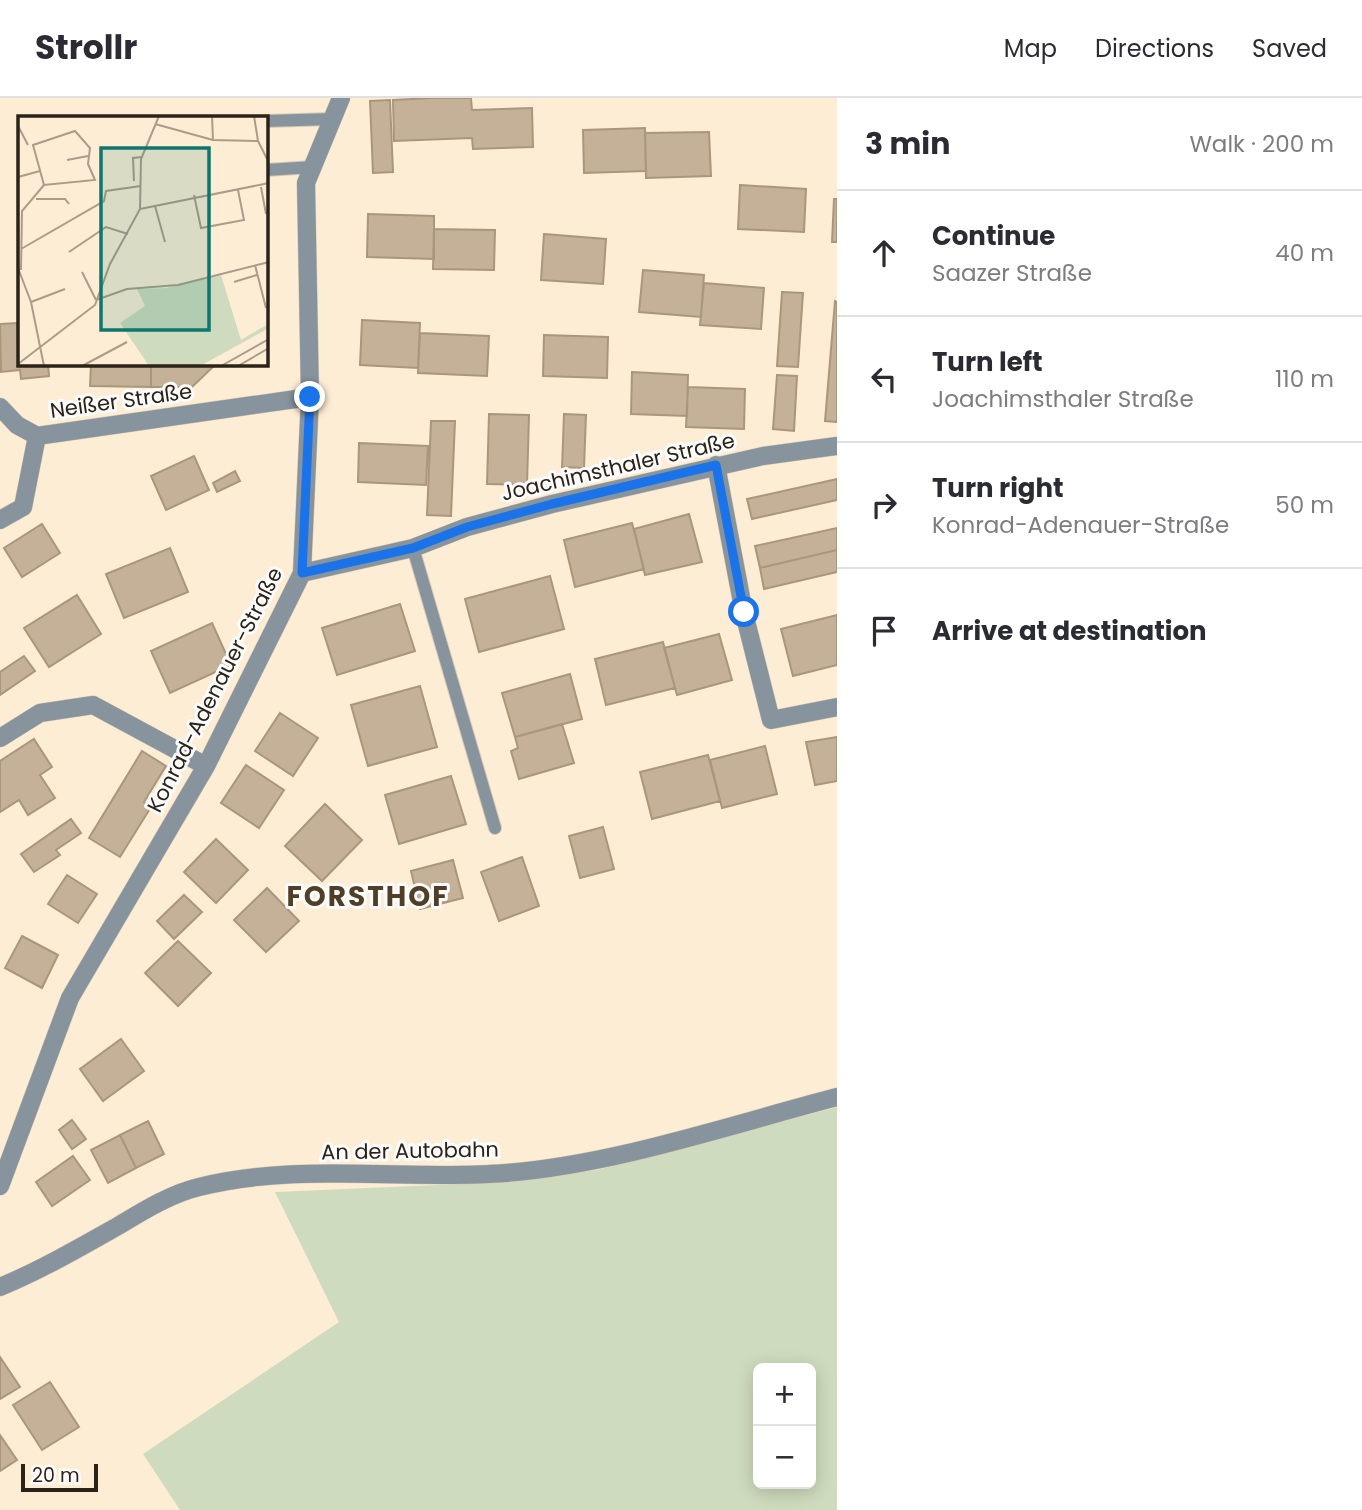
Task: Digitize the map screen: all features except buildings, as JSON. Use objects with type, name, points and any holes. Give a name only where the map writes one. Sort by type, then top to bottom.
[{"type":"street","name":"Konrad-Adenauer-Straße","points":[[0,1186],[70,998],[205,766],[302,573],[310,397],[306,183],[341,98]]},
{"type":"street","name":"Neißer Straße","points":[[0,520],[23,507],[37,436],[310,397]]},
{"type":"street","points":[[0,407],[17,425],[37,436]]},
{"type":"street","name":"Joachimsthaler Straße","points":[[302,573],[413,548],[467,527],[540,507],[716,465],[837,446]]},
{"type":"street","points":[[716,465],[744,612],[771,720],[837,708]]},
{"type":"street","points":[[0,738],[40,713],[93,705],[205,766]]},
{"type":"street","name":"An der Autobahn","points":[[0,1287],[37,1272],[158,1202],[196,1187],[226,1181],[300,1175],[507,1173],[595,1160],[837,1097]]},
{"type":"lane","points":[[268,121],[332,120]]},
{"type":"lane","points":[[268,170],[313,167]]},
{"type":"lane","points":[[413,548],[495,828]]},
{"type":"green space","points":[[837,1107],[837,1510],[180,1510],[143,1454],[339,1322],[275,1192],[507,1182],[597,1170]]},
{"type":"district","name":"FORSTHOF","points":[[368,896]]},
{"type":"route","points":[[310,397],[302,573],[413,548],[467,527],[716,465],[744,612]]}]
